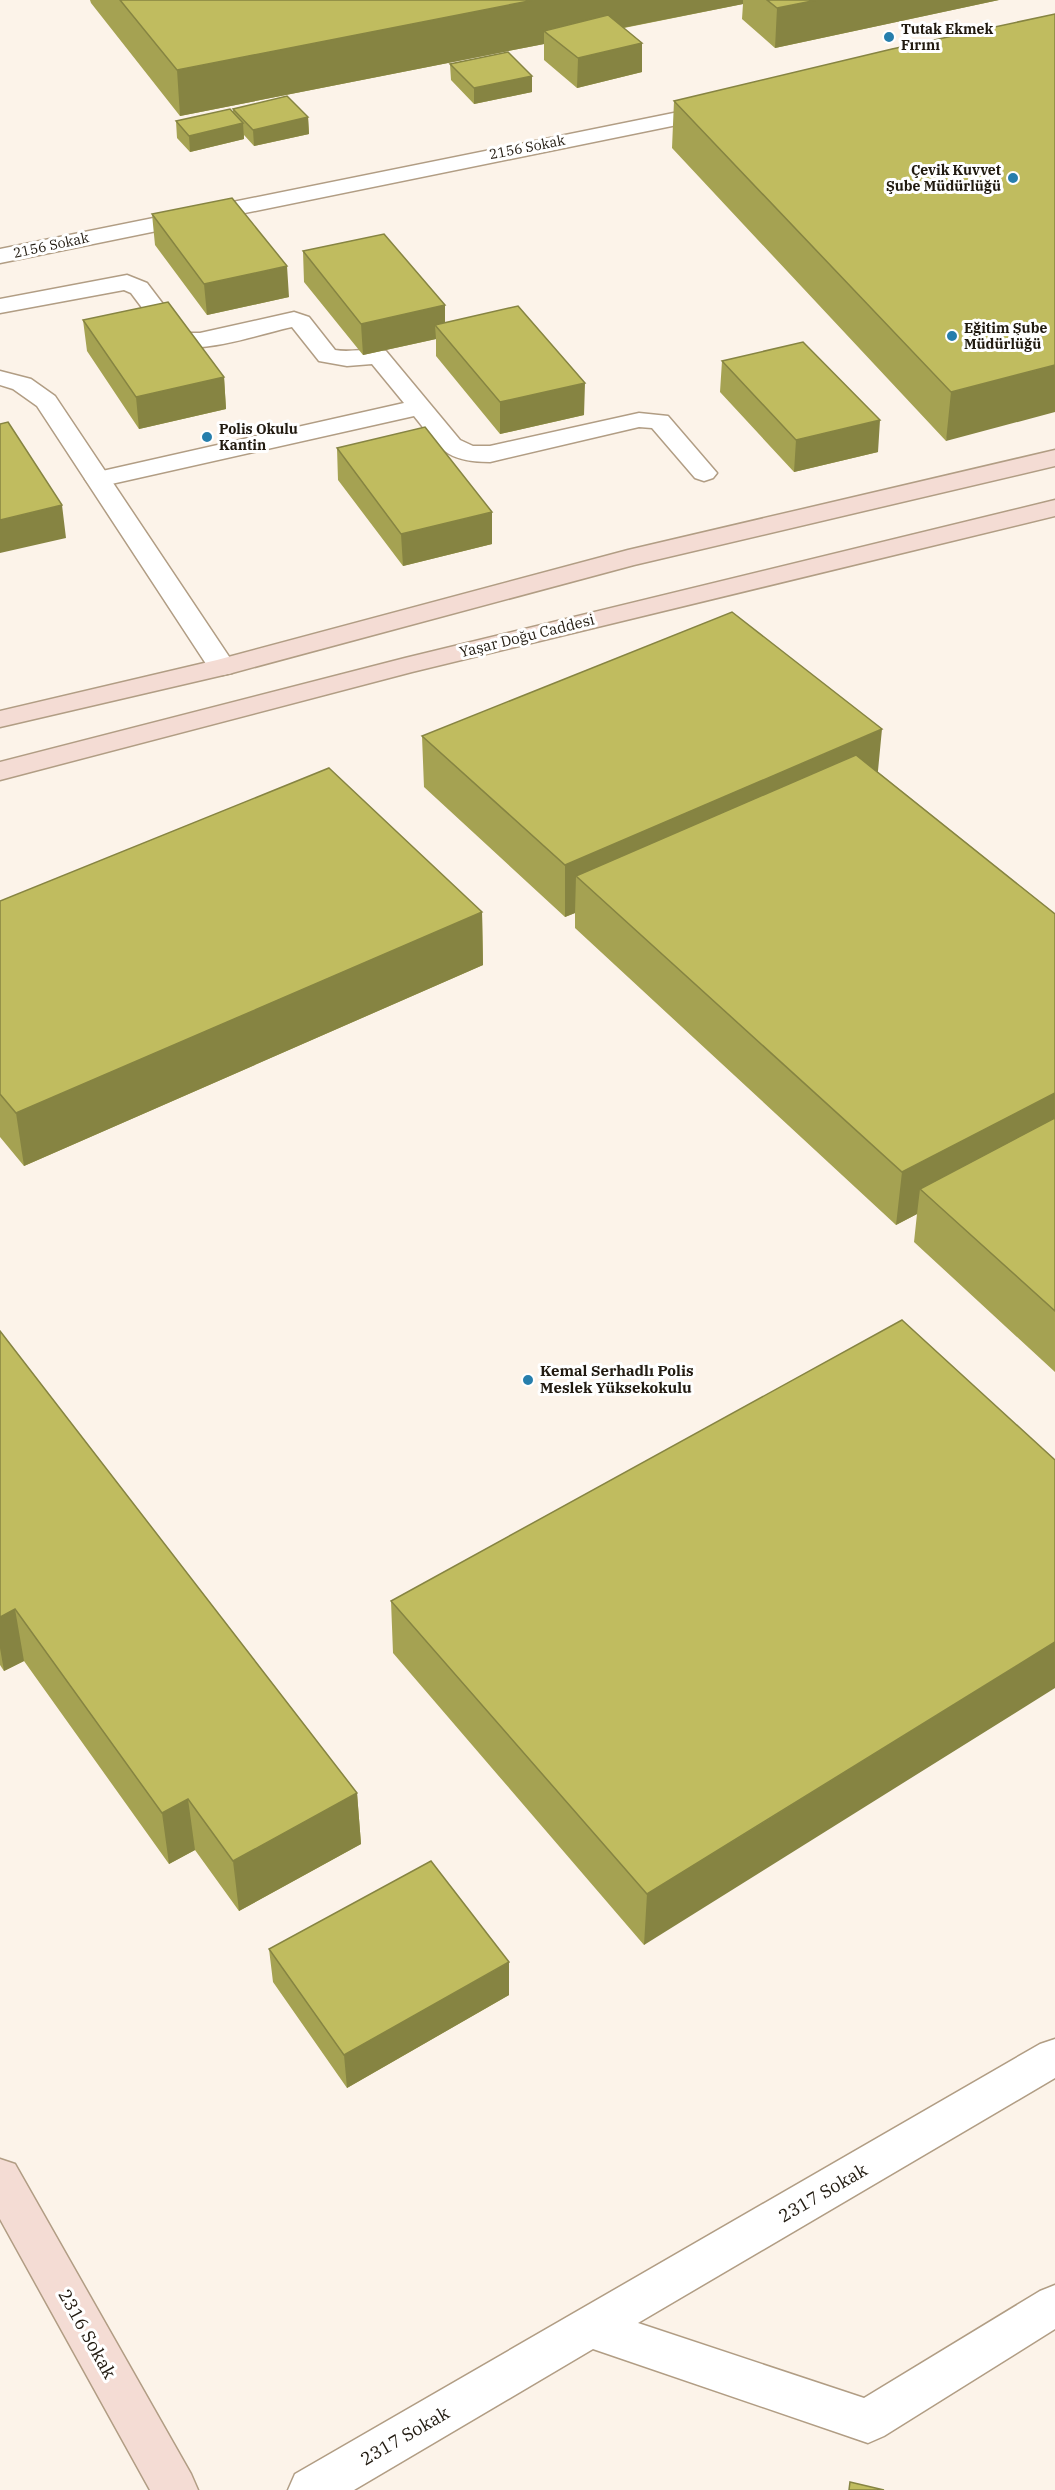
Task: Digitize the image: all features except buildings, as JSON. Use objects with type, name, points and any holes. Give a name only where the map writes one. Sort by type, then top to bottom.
[{"type":"main road","points":[[0,719],[222,667],[628,558],[1055,458]]},
{"type":"main road","name":"Yaşar Doğu Caddesi","points":[[0,771],[405,666],[1055,508]]},
{"type":"main road","name":"2316 Sokak","points":[[0,2178],[175,2490]]},
{"type":"street","name":"2156 Sokak","points":[[0,256],[742,105]]},
{"type":"street","points":[[0,306],[127,282],[139,288],[178,340],[200,340],[294,319],[302,322],[327,356],[346,359],[378,356],[451,445],[469,454],[490,454],[639,420],[659,421],[704,473]]},
{"type":"street","points":[[0,378],[22,384],[46,401],[222,667]]},
{"type":"street","points":[[98,480],[420,407]]},
{"type":"street","name":"2317 Sokak","points":[[311,2490],[1055,2058]]},
{"type":"street","points":[[591,2328],[868,2421],[1055,2305]]},
{"type":"place","name":"Tutak Ekmek Fırını","points":[[889,37]]},
{"type":"place","name":"Çevik Kuvvet Şube Müdürlüğü","points":[[1013,178]]},
{"type":"place","name":"Eğitim Şube Müdürlüğü","points":[[952,336]]},
{"type":"place","name":"Polis Okulu Kantin","points":[[207,437]]},
{"type":"place","name":"Kemal Serhadlı Polis Meslek Yüksekokulu","points":[[528,1380]]}]
